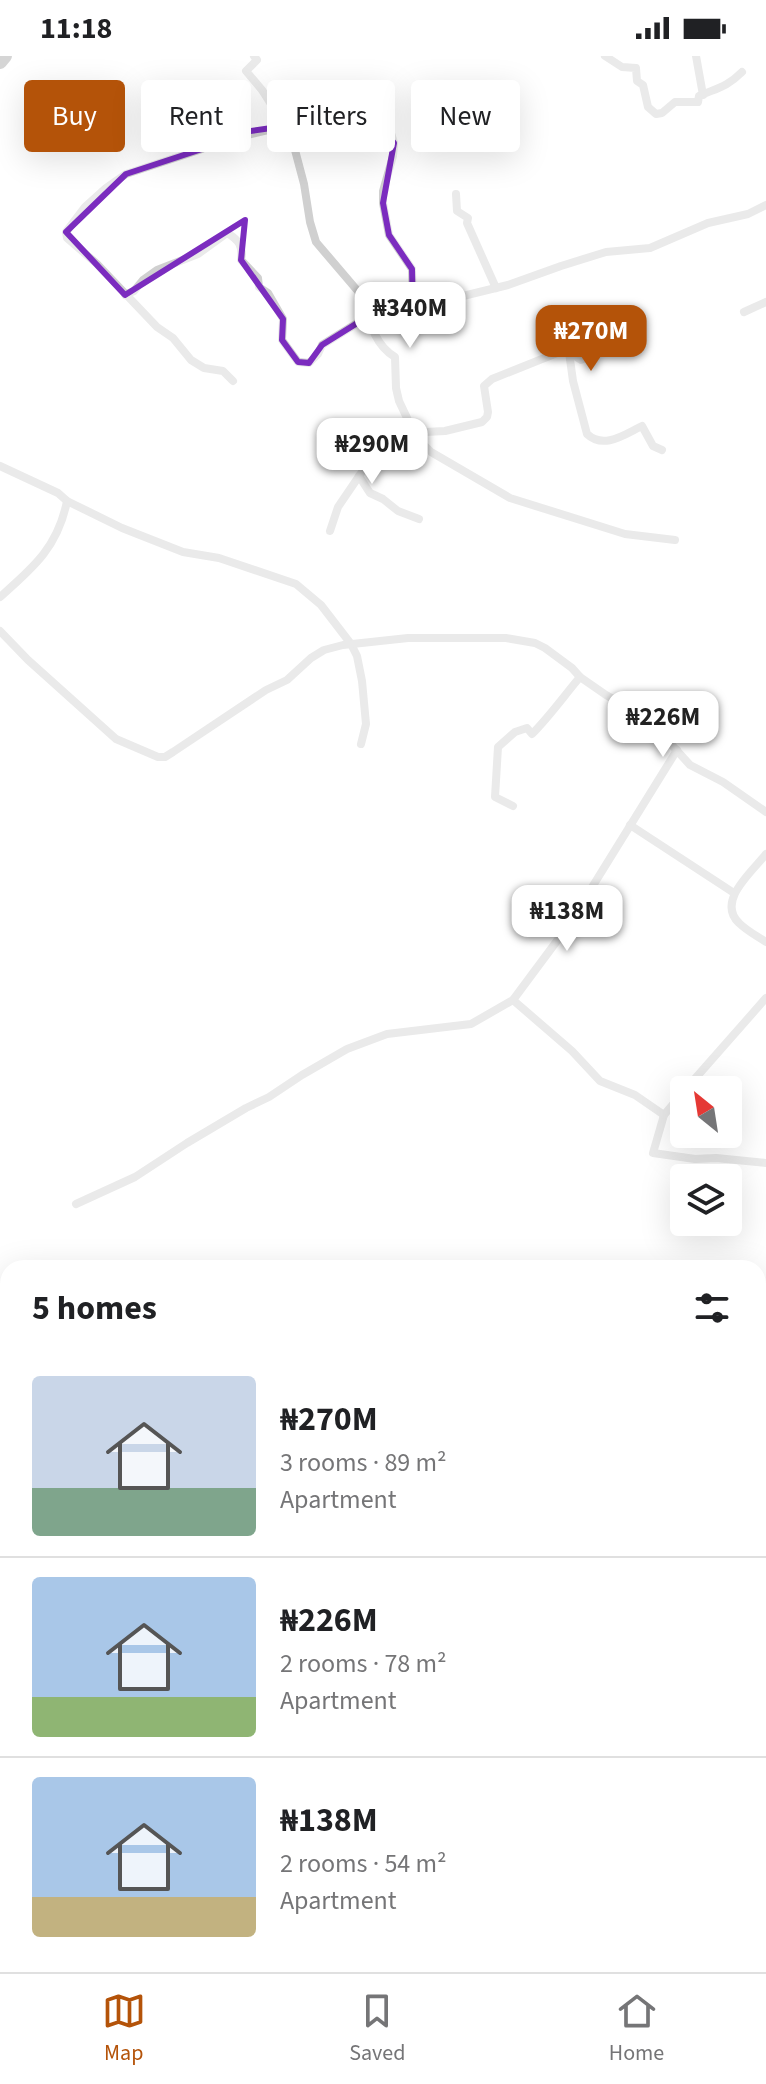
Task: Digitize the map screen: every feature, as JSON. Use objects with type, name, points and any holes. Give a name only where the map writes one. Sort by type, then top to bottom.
[{"type":"highway","points":[[0,62],[5,56]]},
{"type":"street","points":[[254,56],[257,60],[246,71],[267,98]]},
{"type":"street","points":[[605,56],[622,67],[636,68],[637,81],[643,85],[648,107],[656,114],[675,102],[698,102],[699,96],[731,84],[742,72]]},
{"type":"street","points":[[696,56],[703,95]]},
{"type":"street","points":[[233,381],[223,371],[204,368],[191,360],[173,338],[157,327],[97,264],[67,238],[66,232],[85,207],[126,174],[202,149],[223,135],[247,135],[267,130]]},
{"type":"street","points":[[296,152],[316,242],[368,303],[367,317],[384,350],[395,357],[399,401],[416,437],[431,452],[510,498],[625,534],[675,540]]},
{"type":"street","points":[[393,152],[383,203],[389,235],[412,269],[413,309]]},
{"type":"street","points":[[456,194],[457,211],[468,218],[467,223],[496,288]]},
{"type":"street","points":[[125,295],[157,270],[198,254],[227,233],[238,240],[242,250],[241,260],[258,278],[259,287],[268,293],[283,319],[282,340],[298,362],[309,363],[322,345],[367,317],[399,316],[413,309],[496,288],[606,252],[657,246],[708,223],[748,214],[766,205]]},
{"type":"street","points":[[744,312],[766,302]]},
{"type":"street","points":[[330,531],[338,507],[387,435],[403,429],[412,432],[445,431],[482,422],[488,412],[484,386],[492,379],[557,353],[569,352],[581,360],[598,352],[601,345]]},
{"type":"street","points":[[569,352],[587,434],[598,440],[611,441],[642,426],[653,446],[662,450]]},
{"type":"street","points":[[0,466],[122,528],[183,552],[219,558],[296,584],[321,605],[351,644],[360,669],[364,697],[366,724],[361,744]]},
{"type":"street","points":[[359,476],[370,493],[398,511],[419,519]]},
{"type":"street","points":[[0,597],[46,554],[63,519],[67,501]]},
{"type":"street","points":[[0,631],[116,739],[158,757],[165,757],[266,690],[287,680],[324,650],[351,644],[444,637],[518,639],[545,648],[580,677],[633,710],[690,765],[723,782],[766,812]]},
{"type":"street","points":[[513,806],[495,797],[498,747],[515,732],[527,728],[532,734],[580,677]]},
{"type":"street","points":[[76,1204],[135,1177],[347,1049],[387,1034],[471,1024],[513,1000],[568,926],[677,750]]},
{"type":"street","points":[[630,825],[734,893]]},
{"type":"street","points":[[766,854],[734,893],[730,906],[737,922],[766,942]]},
{"type":"street","points":[[698,1076],[766,998]]},
{"type":"street","points":[[513,1000],[572,1051],[600,1081],[635,1095],[664,1115]]},
{"type":"street","points":[[670,1108],[664,1115],[653,1153],[766,1163]]},
{"type":"highlighted area","points":[[309,124],[382,129],[394,143],[383,203],[389,235],[412,269],[413,309],[367,317],[322,345],[309,363],[298,362],[282,340],[283,319],[241,260],[245,220],[125,295],[66,232],[126,174],[202,149],[223,135],[285,126],[291,135]]}]
